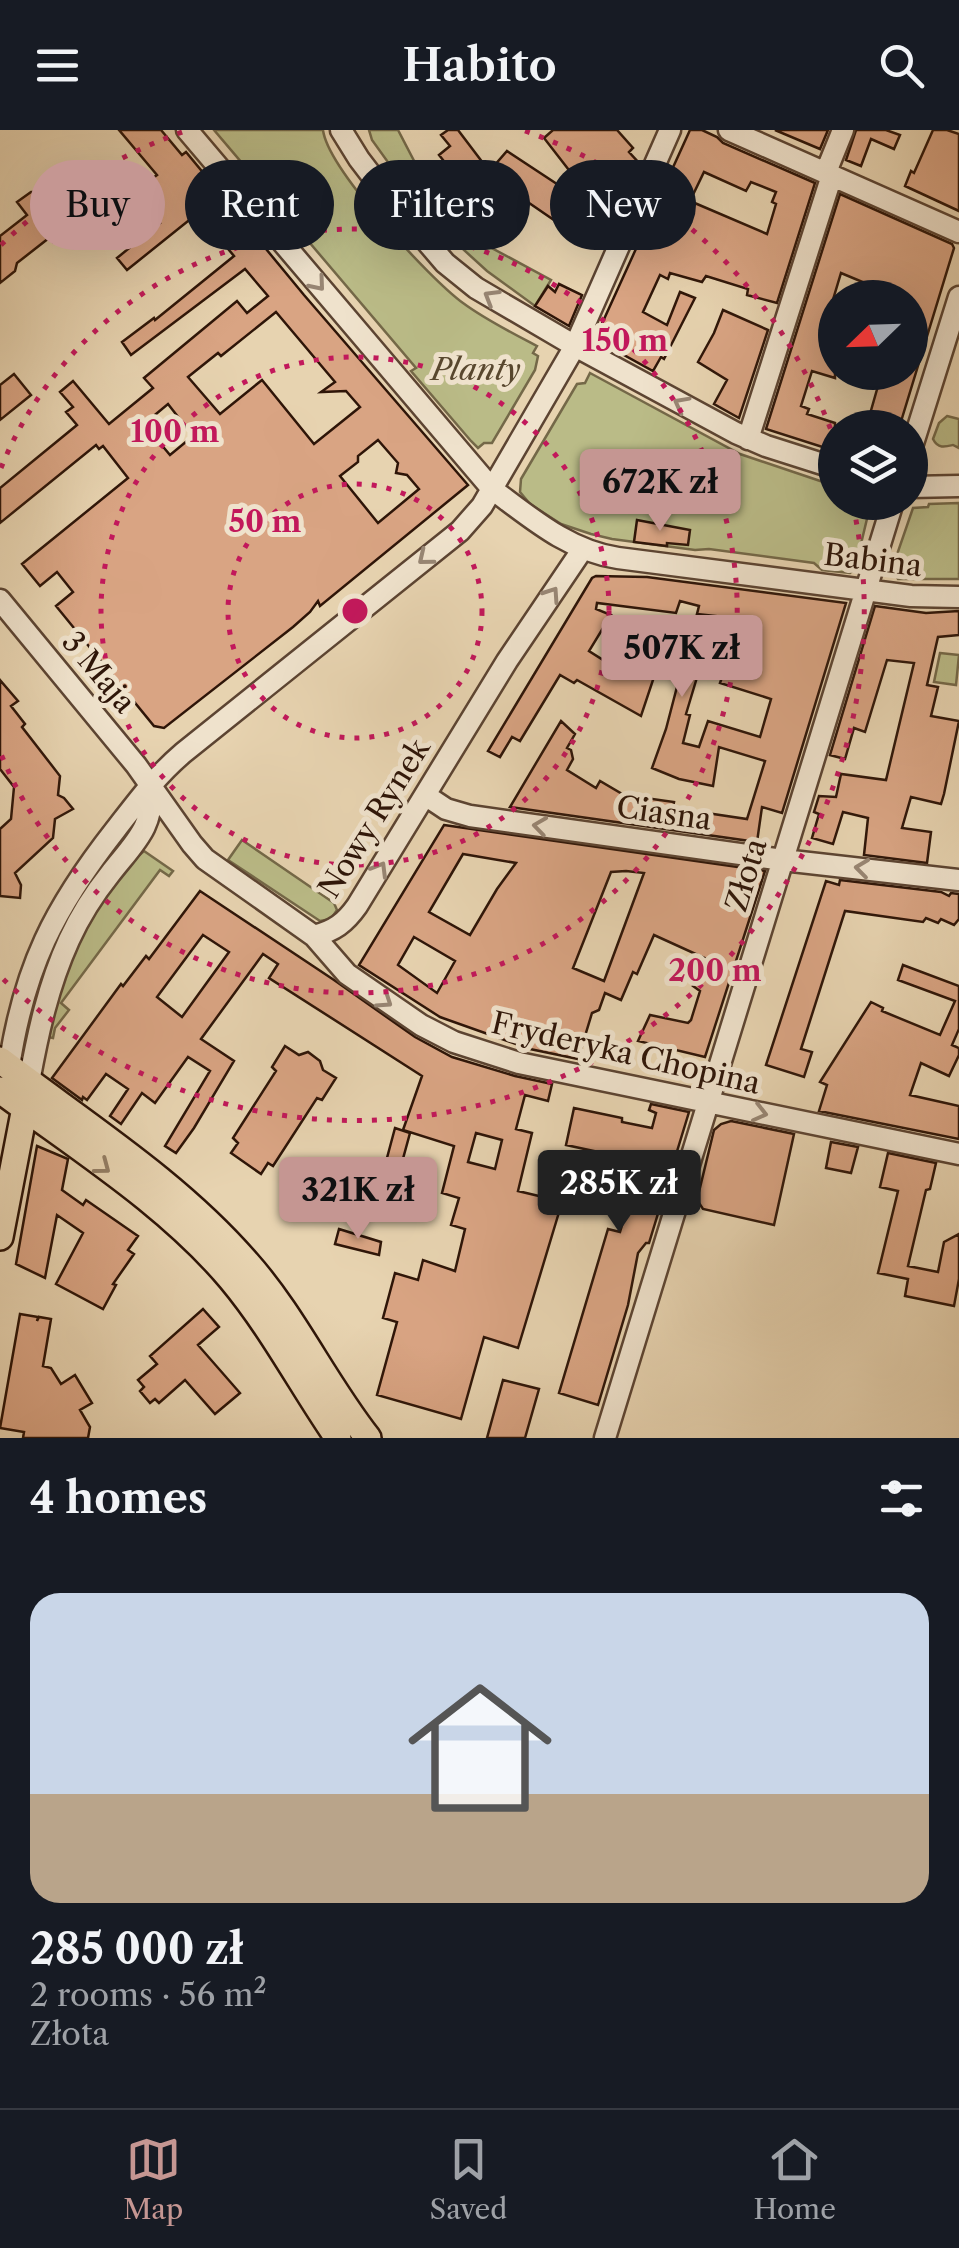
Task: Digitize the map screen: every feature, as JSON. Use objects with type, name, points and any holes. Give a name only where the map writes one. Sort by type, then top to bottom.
[{"type":"main road","points":[[0,1237],[10,1088]]},
{"type":"main road","points":[[10,1088],[162,1212],[216,1262],[256,1312],[338,1438]]},
{"type":"main road","points":[[10,1088],[165,1184],[232,1246],[284,1310],[368,1438]]},
{"type":"street","name":"Babina","points":[[187,130],[492,489],[582,550],[911,596],[959,597]]},
{"type":"street","points":[[340,130],[378,185],[446,263],[492,299],[748,439],[818,462]]},
{"type":"street","points":[[10,1088],[22,1000],[40,948],[63,902],[90,862],[151,783],[183,754],[460,531],[476,514],[576,346],[670,130]]},
{"type":"street","points":[[729,130],[959,232]]},
{"type":"street","points":[[748,439],[843,130]]},
{"type":"street","points":[[923,410],[959,296]]},
{"type":"street","points":[[928,487],[959,486]]},
{"type":"street","name":"Złota","points":[[605,1438],[887,520]]},
{"type":"street","name":"Nowy Rynek","points":[[151,783],[186,835],[213,866],[314,936],[334,930],[350,916],[506,661],[582,550]]},
{"type":"street","name":"3 Maja","points":[[0,600],[151,783]]},
{"type":"street","points":[[10,1088],[66,947],[94,895],[142,836],[151,810],[151,783]]},
{"type":"street","name":"Ciasna","points":[[424,795],[446,809],[470,816],[782,860],[959,880]]},
{"type":"street","points":[[142,836],[163,832],[186,835]]},
{"type":"street","name":"Fryderyka Chopina","points":[[314,936],[358,983],[454,1042],[520,1063],[959,1154]]},
{"type":"street","points":[[0,1017],[22,1000]]},
{"type":"green space","name":"Planty","points":[[214,130],[323,130],[329,148],[354,186],[354,250],[408,250],[472,309],[537,346],[533,353],[538,356],[535,370],[492,443],[478,448],[471,441],[411,371],[416,368],[316,250],[334,250],[334,160],[239,160]]},
{"type":"green space","points":[[369,130],[398,130],[414,160],[386,160]]},
{"type":"green space","points":[[464,250],[495,250],[551,280],[535,306]]},
{"type":"green space","name":"Planty","points":[[590,373],[740,454],[818,480],[818,520],[867,520],[855,569],[850,573],[822,570],[814,563],[612,539],[561,524],[530,504],[520,492],[521,479],[577,384],[585,383]]},
{"type":"green space","points":[[947,416],[959,419],[959,448],[939,446],[933,439],[939,423]]},
{"type":"green space","points":[[959,503],[959,579],[898,579],[892,569],[909,520],[928,520],[929,504]]},
{"type":"green space","points":[[940,653],[959,655],[956,685],[934,682]]},
{"type":"green space","points":[[242,840],[334,903],[337,910],[331,919],[320,921],[228,860]]},
{"type":"green space","points":[[144,851],[173,871],[169,876],[160,870],[61,1003],[69,1010],[55,1028],[53,1038],[48,1037],[61,986],[81,936],[108,890]]},
{"type":"building","points":[[119,130],[161,130],[182,155],[186,152],[193,160],[185,160],[185,223],[165,239],[165,160],[144,160]]},
{"type":"building","points":[[458,130],[481,160],[443,160],[439,155],[450,146],[441,135]]},
{"type":"building","points":[[553,130],[617,130],[633,148],[629,152],[636,160],[561,160],[544,138]]},
{"type":"building","points":[[690,130],[702,130],[815,183],[777,303],[747,295],[748,289],[706,276],[702,282],[670,273],[668,279],[660,275],[643,312],[667,325],[680,292],[695,298],[664,359],[661,357],[653,371],[595,339],[635,250],[696,250],[696,204],[767,234],[776,204],[772,202],[776,192],[751,182],[746,191],[704,172],[696,189],[696,160],[676,160]]},
{"type":"building","points":[[775,130],[828,130],[820,149]]},
{"type":"building","points":[[856,130],[886,130],[900,135],[894,149],[871,139],[861,166],[846,160]]},
{"type":"building","points":[[933,130],[959,134],[959,211],[905,186]]},
{"type":"building","points":[[507,151],[521,160],[499,160]]},
{"type":"building","points":[[530,166],[550,179],[550,217],[530,204]]},
{"type":"building","points":[[30,193],[30,250],[34,250],[0,283],[0,236],[27,215],[17,202]]},
{"type":"building","points":[[840,194],[952,244],[928,333],[928,280],[858,280],[841,273],[839,280],[818,280],[818,373],[812,371],[801,406],[809,409],[807,414],[818,418],[818,446],[766,429]]},
{"type":"building","points":[[127,250],[152,250],[127,270],[117,258]]},
{"type":"building","points":[[229,250],[267,250],[468,485],[320,606],[318,601],[293,627],[164,728],[154,726],[56,606],[73,592],[57,572],[40,586],[22,564],[128,478],[103,446],[99,449],[96,445],[0,523],[0,488],[77,425],[66,412],[73,407],[60,392],[73,381],[109,424],[153,388],[144,378],[237,301],[247,313],[268,296],[245,269],[131,355],[122,342],[234,256]],"holes":[[[276,312],[335,382],[321,392],[346,391],[360,407],[314,444],[262,380],[220,414],[188,377]],[[168,404],[193,436],[170,455],[144,424]],[[378,440],[398,463],[396,473],[407,475],[419,489],[378,523],[340,476]]]},
{"type":"building","points":[[559,284],[582,295],[569,326],[535,306],[548,286],[555,292]]},
{"type":"building","points":[[723,310],[768,330],[739,418],[714,404],[727,380],[698,362]]},
{"type":"building","points":[[14,374],[31,395],[0,420],[0,385]]},
{"type":"building","points":[[877,390],[911,390],[904,410],[871,410]]},
{"type":"building","points":[[637,520],[690,530],[688,545],[634,542]]},
{"type":"building","points":[[596,576],[647,577],[846,603],[782,813],[762,807],[757,842],[510,807],[561,721],[575,734],[567,748],[573,759],[567,770],[596,788],[600,781],[624,795],[674,802],[673,808],[747,819],[765,761],[719,747],[713,786],[652,768],[684,660],[701,664],[686,714],[690,715],[683,743],[699,747],[708,721],[760,737],[771,699],[720,683],[728,660],[739,664],[752,620],[697,614],[699,606],[680,601],[676,613],[597,603],[596,609],[611,615],[589,651],[619,670],[635,623],[668,635],[641,716],[577,680],[574,683],[560,675],[520,741],[512,737],[500,757],[488,751]]},
{"type":"building","points":[[875,606],[926,613],[959,611],[959,635],[938,637],[927,685],[938,687],[931,716],[959,721],[944,794],[941,804],[911,797],[902,828],[931,832],[927,863],[864,855],[868,818],[843,812],[833,844],[812,838],[819,796],[836,797],[841,774],[886,780],[914,663],[887,660],[865,732],[854,728],[845,759],[830,755]]},
{"type":"building","points":[[0,680],[18,701],[11,706],[25,724],[22,727],[60,776],[58,795],[73,809],[55,819],[53,838],[15,873],[21,885],[20,898],[0,896],[0,829],[11,819],[14,787],[0,769]]},
{"type":"building","points":[[444,825],[765,871],[705,1057],[638,1041],[650,1015],[688,1023],[691,1020],[700,991],[693,986],[709,960],[654,935],[621,1000],[605,993],[599,1010],[592,1013],[578,1059],[530,1049],[440,1017],[359,965]],"holes":[[[463,854],[516,863],[470,935],[429,912]],[[611,872],[644,873],[604,981],[573,968]],[[414,937],[455,961],[437,993],[398,965]]]},
{"type":"building","points":[[840,880],[949,896],[959,894],[959,919],[954,925],[941,919],[938,923],[926,918],[923,922],[845,911],[801,1049],[812,1052],[804,1077],[766,1065],[826,881],[839,885]]},
{"type":"building","points":[[200,891],[415,1037],[452,1057],[552,1084],[548,1101],[525,1095],[516,1129],[532,1133],[518,1191],[543,1197],[552,1163],[571,1168],[563,1199],[518,1348],[484,1337],[461,1419],[377,1395],[397,1322],[383,1318],[395,1273],[418,1280],[423,1260],[455,1271],[465,1229],[451,1225],[459,1198],[442,1193],[454,1146],[403,1130],[422,1076],[269,978],[278,964],[263,954],[201,1039],[234,1061],[176,1153],[165,1146],[210,1071],[188,1057],[155,1103],[142,1093],[121,1124],[110,1116],[128,1089],[106,1074],[87,1100],[52,1078],[121,984],[146,956],[149,959]],"holes":[[[203,935],[229,952],[182,1017],[157,997]],[[476,1133],[502,1140],[495,1169],[468,1162]]]},
{"type":"building","points":[[903,965],[959,986],[959,1029],[952,1045],[959,1048],[959,1055],[949,1076],[921,1063],[910,1095],[959,1106],[959,1139],[819,1111],[827,1085],[820,1082],[871,1002],[882,1011],[940,1035],[955,1001],[898,980]]},
{"type":"building","points":[[285,1046],[299,1055],[308,1052],[336,1078],[322,1100],[317,1098],[273,1166],[268,1163],[261,1174],[231,1153],[238,1143],[233,1138],[276,1071],[272,1067]]},
{"type":"building","points":[[651,1104],[689,1112],[649,1243],[638,1253],[628,1305],[598,1405],[559,1393],[608,1229],[620,1232],[640,1166],[566,1145],[574,1108],[652,1128],[656,1113],[649,1110]]},
{"type":"building","points":[[731,1121],[794,1134],[774,1225],[703,1209],[697,1200],[714,1130]]},
{"type":"building","points":[[395,1128],[410,1133],[401,1166],[419,1170],[406,1219],[373,1210]]},
{"type":"building","points":[[831,1142],[858,1147],[851,1173],[826,1168]]},
{"type":"building","points":[[37,1146],[68,1159],[62,1190],[83,1205],[86,1200],[138,1236],[128,1250],[134,1254],[113,1284],[116,1285],[103,1309],[56,1284],[83,1233],[57,1215],[45,1278],[16,1264]]},
{"type":"building","points":[[888,1153],[936,1163],[908,1266],[938,1272],[944,1242],[959,1234],[959,1279],[954,1306],[905,1296],[908,1279],[878,1273],[898,1191],[880,1187]]},
{"type":"building","points":[[314,1193],[326,1201],[317,1213],[306,1205]]},
{"type":"building","points":[[339,1229],[381,1242],[379,1255],[335,1244]]},
{"type":"building","points":[[203,1309],[219,1327],[198,1345],[240,1393],[215,1414],[185,1380],[159,1403],[155,1399],[150,1403],[140,1391],[144,1387],[138,1380],[157,1364],[150,1356]]},
{"type":"building","points":[[20,1314],[38,1317],[37,1321],[39,1317],[51,1319],[43,1366],[51,1368],[61,1384],[75,1375],[92,1403],[80,1410],[90,1427],[88,1438],[23,1438],[24,1432],[0,1428]]},
{"type":"building","points":[[503,1380],[539,1389],[525,1438],[487,1438]]}]
